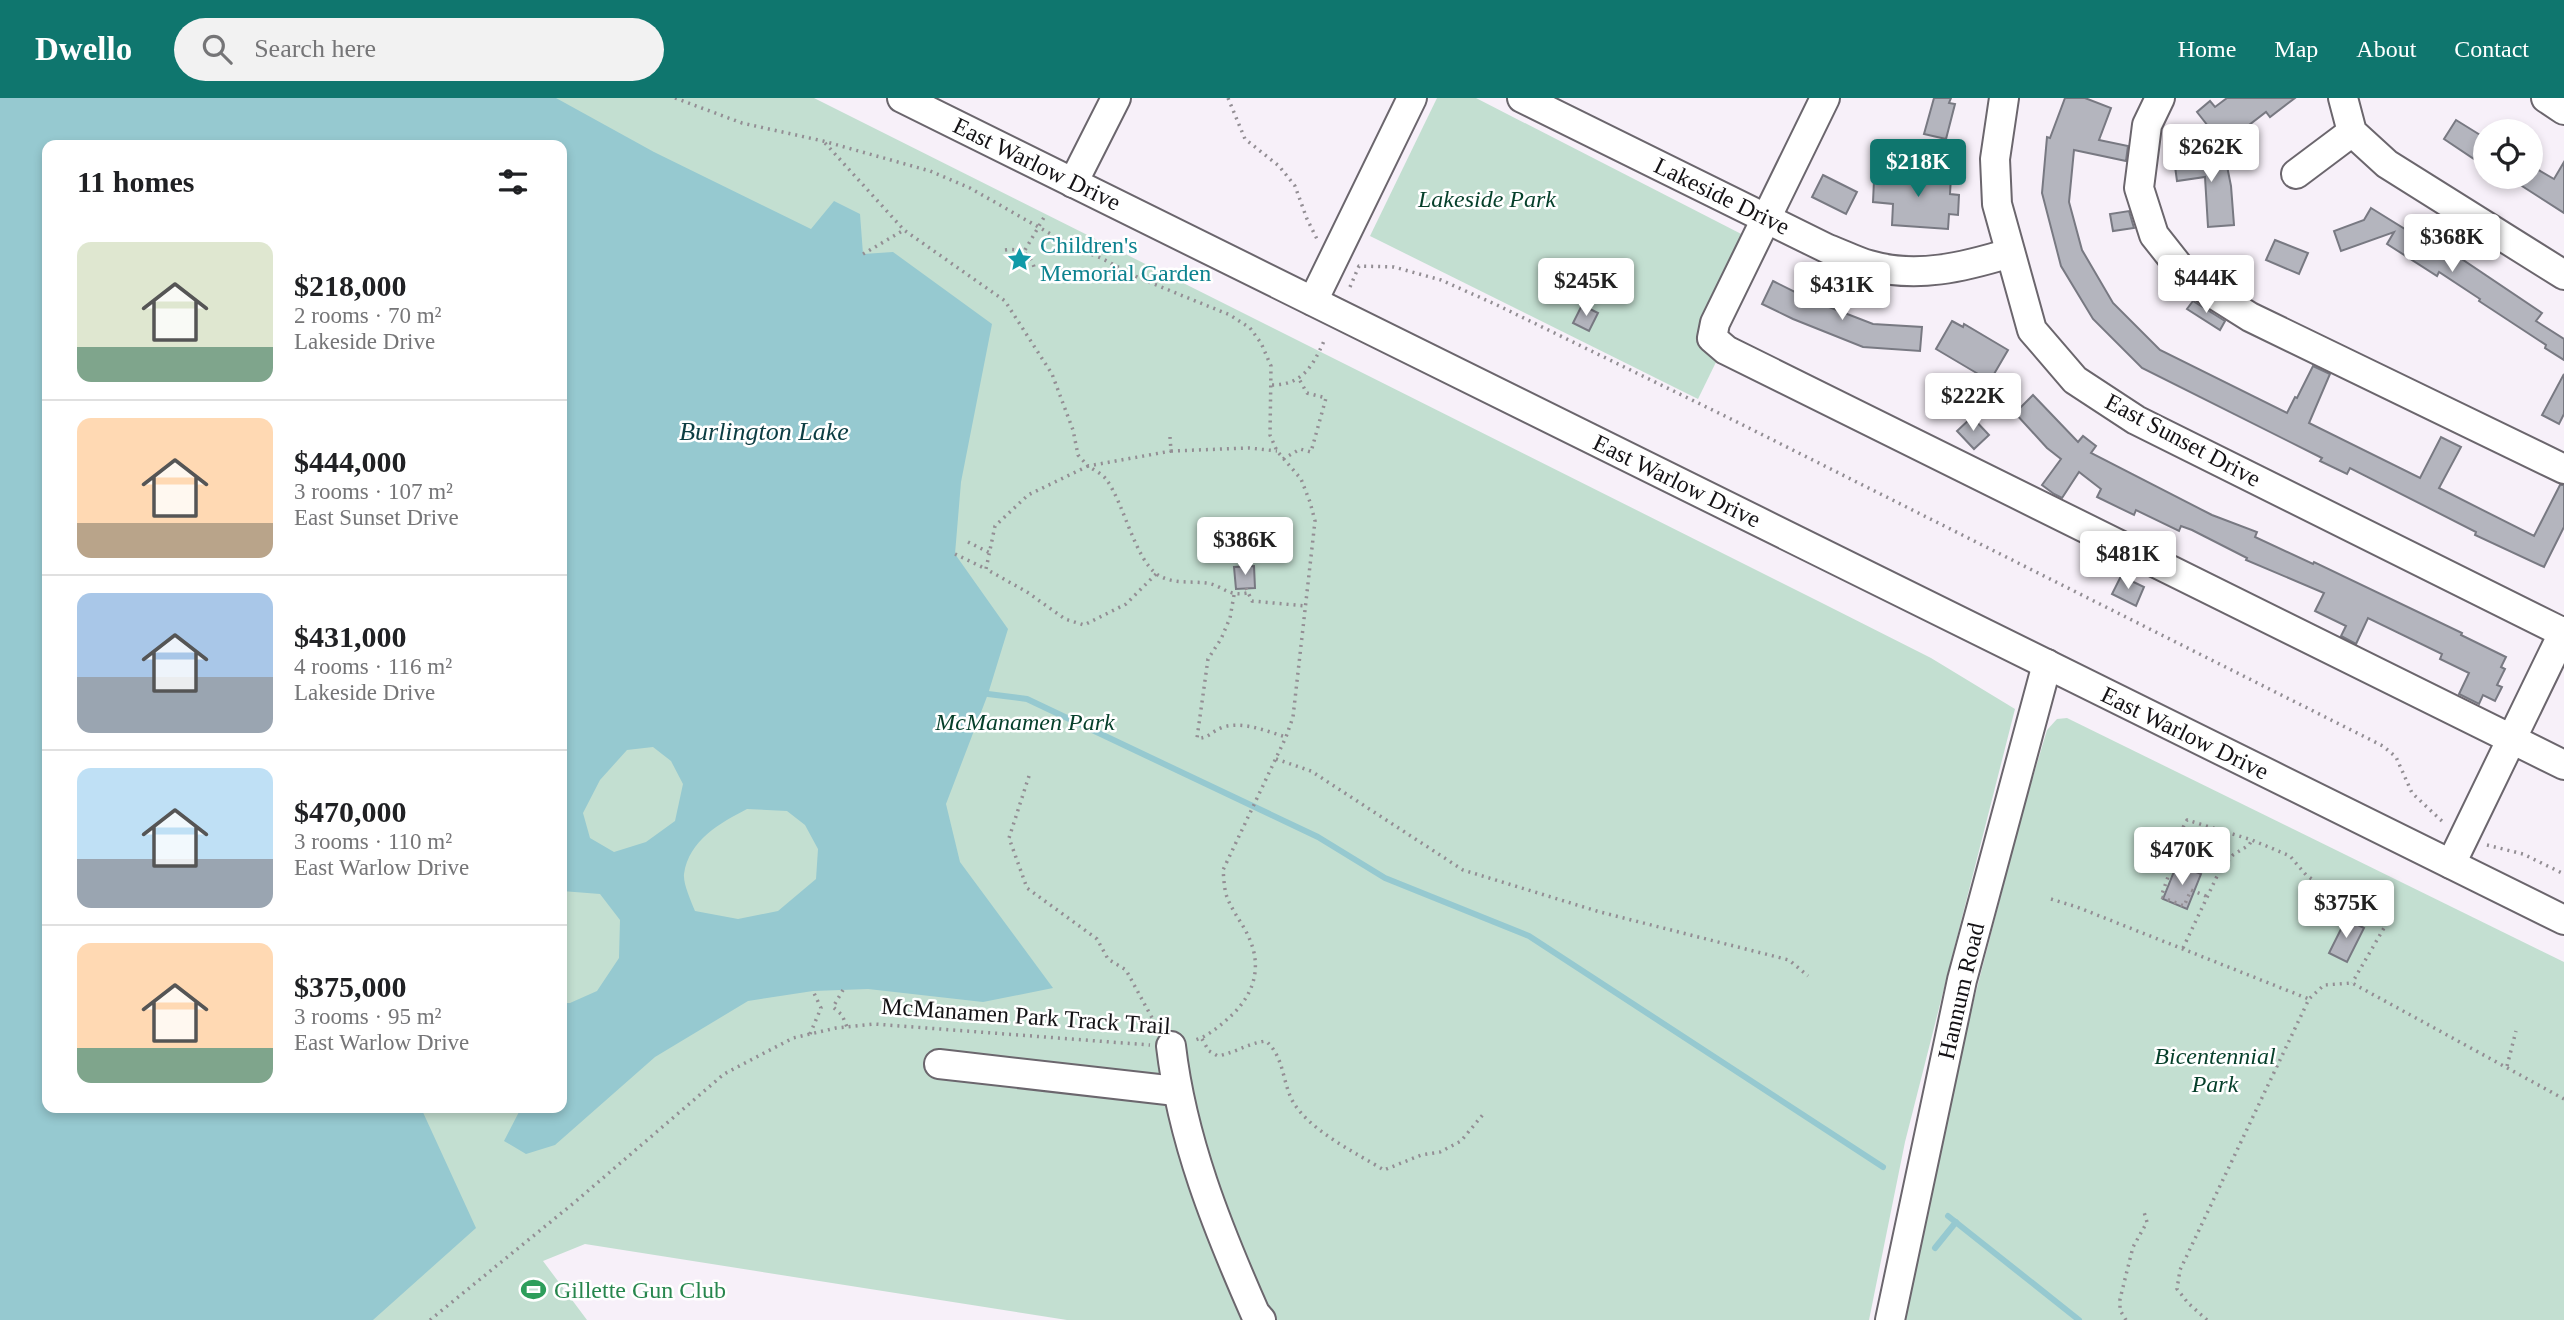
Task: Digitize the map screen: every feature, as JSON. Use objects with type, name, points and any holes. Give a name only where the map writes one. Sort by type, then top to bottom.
[{"type":"street","name":"East Warlow Drive","points":[[902,98],[2564,920]]},
{"type":"street","points":[[1073,183],[1116,98]]},
{"type":"street","points":[[1313,301],[1412,98]]},
{"type":"street","name":"Lakeside Drive","points":[[1522,98],[1828,249],[1870,265],[1908,272],[1964,267],[2010,253]]},
{"type":"street","points":[[1825,98],[1715,323],[1712,338],[1726,350],[2564,765]]},
{"type":"street","name":"East Sunset Drive","points":[[2004,98],[1995,159],[1997,204],[2032,330],[2075,380],[2136,420],[2564,632]]},
{"type":"street","points":[[2160,98],[2147,125],[2139,188],[2154,235],[2188,278],[2250,317],[2564,469]]},
{"type":"street","points":[[2343,98],[2351,132],[2387,164],[2564,275]]},
{"type":"street","points":[[2546,98],[2564,110]]},
{"type":"street","points":[[2296,174],[2351,132]]},
{"type":"street","points":[[2451,864],[2564,632]]},
{"type":"street","name":"Hannum Road","points":[[1890,1320],[1962,980],[2047,664]]},
{"type":"street","points":[[1171,1046],[1177,1091],[1220,1233],[1255,1313],[1261,1320]]},
{"type":"street","points":[[939,1064],[1177,1091]]},
{"type":"path","name":"McManamen Park Track Trail","points":[[430,1320],[724,1074],[793,1038],[874,1024],[1171,1046],[1202,1039],[1247,1000],[1253,986],[1255,963],[1251,941],[1225,894],[1223,870],[1293,718],[1315,521],[1301,479],[1277,451],[1270,435],[1271,366],[1261,343],[1250,328],[1230,315],[1077,249],[970,188],[930,171],[742,122],[675,98]]},
{"type":"path","points":[[1228,98],[1245,139],[1279,166],[1295,186],[1317,239]]},
{"type":"path","points":[[823,141],[904,230],[1005,301],[1052,374],[1073,430],[1078,455],[1088,466],[1105,477],[1122,508],[1141,555],[1156,574],[1171,581],[1210,584],[1234,595],[1246,591],[1252,601],[1306,606]]},
{"type":"path","points":[[1018,262],[1046,214]]},
{"type":"path","points":[[863,254],[904,230]]},
{"type":"path","points":[[1005,250],[1014,248],[1024,252],[1034,267]]},
{"type":"path","points":[[1350,287],[1359,266],[1394,267],[1441,280],[1497,304],[2383,746],[2396,757],[2412,793],[2447,825]]},
{"type":"path","points":[[1272,385],[1287,385],[1299,379],[1314,363],[1324,341]]},
{"type":"path","points":[[1283,459],[1300,449],[1311,452],[1326,398],[1307,393],[1299,379]]},
{"type":"path","points":[[1170,438],[1171,451]]},
{"type":"path","points":[[986,569],[995,526],[1028,495],[1088,466],[1171,451],[1249,448],[1277,451]]},
{"type":"path","points":[[968,542],[990,553]]},
{"type":"path","points":[[955,554],[1027,592],[1065,619],[1084,625],[1126,604],[1156,574]]},
{"type":"path","points":[[1234,595],[1226,629],[1208,659],[1197,738],[1204,739],[1224,727],[1254,726],[1286,737]]},
{"type":"path","points":[[1276,759],[1311,771],[1463,870],[1600,912],[1789,960],[1808,976]]},
{"type":"path","points":[[1029,776],[1009,838],[1027,888],[1097,939],[1108,959],[1126,970],[1143,997],[1151,1019],[1171,1046]]},
{"type":"path","points":[[2206,896],[2191,890],[2184,906],[2161,897],[2178,848],[2176,840],[2187,820],[2252,840],[2290,856],[2306,875],[2319,884],[2367,891],[2378,898],[2384,907],[2384,929],[2352,983]]},
{"type":"path","points":[[2183,948],[2219,872],[2233,855],[2252,840]]},
{"type":"path","points":[[2487,845],[2523,854],[2564,874]]},
{"type":"path","points":[[2051,899],[2309,999]]},
{"type":"path","points":[[2207,1320],[2176,1289],[2180,1270],[2309,999],[2324,985],[2352,983],[2564,1099]]},
{"type":"path","points":[[810,1034],[821,1007],[813,990]]},
{"type":"path","points":[[833,1007],[844,990]]},
{"type":"path","points":[[821,1007],[833,1007],[842,1015],[847,1027]]},
{"type":"path","points":[[2507,1066],[2516,1031]]},
{"type":"path","points":[[1202,1039],[1209,1051],[1218,1056],[1238,1052],[1253,1042],[1266,1041],[1276,1050],[1292,1100],[1309,1122],[1384,1170],[1421,1155],[1440,1152],[1461,1141],[1485,1112]]},
{"type":"path","points":[[2126,1320],[2120,1310],[2120,1298],[2133,1247],[2147,1222],[2144,1212]]},
{"type":"green space","name":"McManamen Park","points":[[0,98],[814,98],[1931,658],[2015,709],[1905,1142],[1869,1320],[1067,1320],[585,1244],[543,1261],[587,1320],[0,1320]]},
{"type":"green space","name":"Lakeside Park","points":[[1437,98],[1476,98],[1751,239],[1718,358],[1698,399],[1370,236]]},
{"type":"green space","name":"Bicentennial Park","points":[[2067,718],[2564,962],[2564,1320],[1900,1320],[1970,1015],[2023,810],[2047,730],[2057,719]]},
{"type":"water","name":"Burlington Lake","points":[[0,98],[556,98],[654,152],[811,229],[834,201],[860,214],[863,254],[893,252],[992,324],[961,482],[955,554],[1008,629],[988,694],[946,804],[960,862],[1053,988],[983,1002],[868,989],[813,991],[748,1001],[655,1057],[555,1145],[526,1154],[504,1141],[518,1113],[567,1113],[567,1003],[597,991],[619,958],[620,920],[600,894],[567,891],[567,140],[42,140],[42,1113],[423,1113],[476,1228],[373,1320],[0,1320]],"holes":[[[653,747],[671,761],[683,784],[675,821],[646,842],[614,852],[590,838],[583,813],[600,780],[627,750]],[[747,809],[787,811],[805,825],[818,849],[816,879],[778,911],[738,919],[695,911],[684,874],[692,851],[699,842],[726,820]]]},
{"type":"building","points":[[1934,98],[1951,98],[1949,103],[1955,104],[1946,139],[1924,134]]},
{"type":"building","points":[[2065,98],[2085,98],[2111,108],[2099,140],[2128,146],[2126,161],[2074,150],[2069,202],[2082,250],[2113,303],[2160,350],[2287,413],[2313,366],[2330,374],[2309,423],[2420,478],[2441,437],[2461,447],[2439,488],[2534,536],[2560,485],[2564,485],[2564,527],[2544,567],[2475,535],[2476,532],[2350,468],[2347,474],[2320,461],[2322,458],[2142,368],[2093,319],[2061,266],[2042,193],[2047,137],[2050,138]]},
{"type":"building","points":[[2227,98],[2295,98],[2270,117],[2266,112],[2223,145],[2197,112],[2210,101],[2215,107]]},
{"type":"building","points":[[2456,120],[2473,131],[2473,158],[2444,139]]},
{"type":"building","points":[[2224,151],[2231,186],[2234,225],[2208,227],[2205,177],[2177,181],[2174,159]]},
{"type":"building","points":[[2564,162],[2564,213],[2527,189],[2543,189],[2543,173],[2554,179]]},
{"type":"building","points":[[1891,170],[1951,176],[1950,194],[1959,195],[1958,215],[1949,214],[1948,229],[1892,225],[1893,204],[1873,202],[1874,180],[1891,181]]},
{"type":"building","points":[[1823,175],[1857,192],[1846,214],[1812,197]]},
{"type":"building","points":[[2371,208],[2426,242],[2429,237],[2542,313],[2536,321],[2564,339],[2564,360],[2439,272],[2437,276],[2387,244],[2394,232],[2341,251],[2334,231],[2364,220]]},
{"type":"building","points":[[2129,211],[2134,228],[2113,231],[2110,214]]},
{"type":"building","points":[[2275,240],[2308,253],[2299,274],[2266,260]]},
{"type":"building","points":[[1773,281],[1811,300],[1873,324],[1922,327],[1920,351],[1863,347],[1793,319],[1762,304]]},
{"type":"building","points":[[2193,301],[2225,321],[2220,330],[2187,309]]},
{"type":"building","points":[[1582,305],[1598,313],[1589,331],[1573,323]]},
{"type":"building","points":[[1952,321],[1963,327],[1964,324],[2008,350],[1990,381],[1936,349]]},
{"type":"building","points":[[2564,374],[2564,414],[2559,424],[2542,415]]},
{"type":"building","points":[[2033,395],[2078,442],[2083,436],[2096,446],[2091,453],[2212,515],[2257,532],[2255,537],[2313,564],[2314,562],[2506,657],[2501,667],[2505,669],[2497,685],[2502,687],[2495,701],[2483,695],[2479,704],[2459,694],[2469,673],[2440,659],[2442,654],[2368,618],[2356,644],[2341,636],[2346,626],[2315,611],[2324,593],[2246,560],[2247,558],[2192,530],[2181,526],[2179,531],[2136,510],[2134,515],[2097,497],[2101,489],[2079,472],[2062,498],[2054,494],[2042,485],[2061,459],[2047,448],[2015,413]]},
{"type":"building","points":[[1972,417],[1989,435],[1974,449],[1957,431]]},
{"type":"building","points":[[1254,566],[1255,588],[1236,589],[1234,567]]},
{"type":"building","points":[[2121,576],[2144,587],[2136,606],[2112,594]]},
{"type":"building","points":[[2177,864],[2201,874],[2187,909],[2163,899]]},
{"type":"building","points":[[2346,919],[2364,928],[2347,962],[2329,953]]},
{"type":"waterway","points":[[988,694],[1027,699],[1318,837],[1385,878],[1529,936],[1883,1167]]},
{"type":"waterway","points":[[1948,1216],[2079,1320]]},
{"type":"waterway","points":[[1935,1248],[1956,1222]]},
{"type":"place","name":"Children's Memorial Garden","points":[[1020,259]]},
{"type":"place","name":"Gillette Gun Club","points":[[534,1290]]}]
